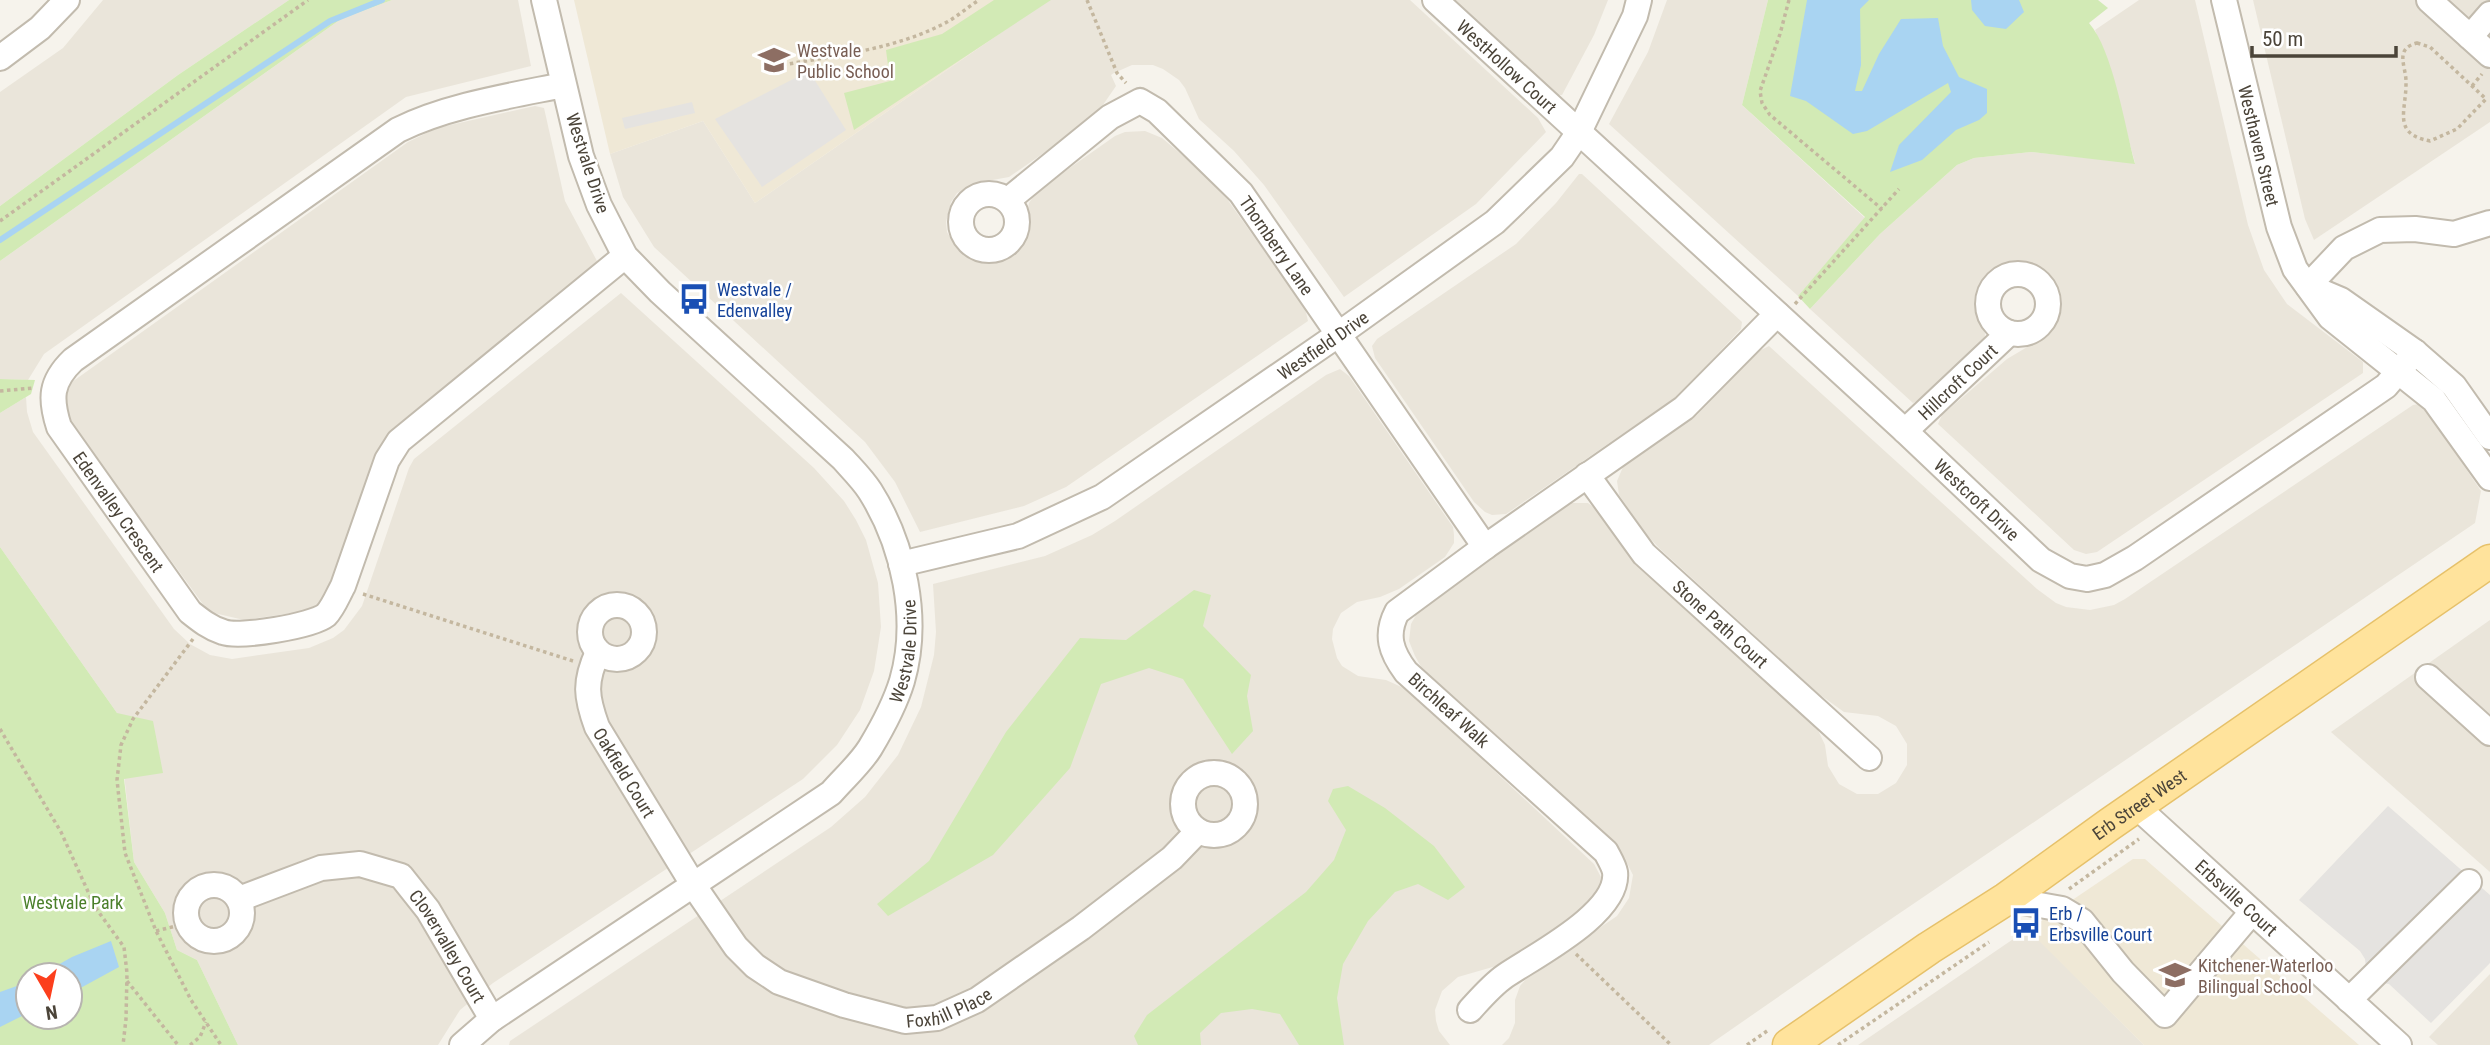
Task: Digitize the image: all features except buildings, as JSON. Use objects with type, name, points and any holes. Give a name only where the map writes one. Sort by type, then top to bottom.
[{"type":"main road","name":"Erb Street West","points":[[1789,1045],[1929,948],[2006,899],[2490,561]]},
{"type":"street","points":[[0,58],[40,28],[67,0]]},
{"type":"street","name":"Westvale Drive","points":[[462,1045],[492,1019],[831,793],[868,751],[887,717],[902,681],[909,635],[907,592],[893,534],[870,489],[843,459],[660,292],[625,256],[598,205],[581,156],[544,0]]},
{"type":"street","name":"WestHollow Court","points":[[1435,0],[1579,132]]},
{"type":"street","name":"Westfield Drive","points":[[901,564],[1018,536],[1102,497],[1339,334],[1495,222],[1559,161],[1579,132],[1639,0]]},
{"type":"street","name":"Westhaven Street","points":[[2224,0],[2279,228],[2295,269],[2329,317],[2434,400],[2490,478]]},
{"type":"street","points":[[2433,1],[2490,55]]},
{"type":"street","points":[[2470,37],[2490,15]]},
{"type":"street","points":[[54,389],[61,371],[73,360],[398,130],[420,119],[563,85]]},
{"type":"street","points":[[1008,200],[1110,117],[1140,101]]},
{"type":"street","name":"Thornberry Lane","points":[[1140,101],[1171,123],[1241,193],[1485,547]]},
{"type":"street","name":"Westcroft Drive","points":[[1579,132],[1905,431],[2041,560],[2070,576],[2087,579],[2105,575],[2135,558],[2386,386],[2415,352]]},
{"type":"street","points":[[2490,223],[2454,234],[2415,229],[2380,230],[2344,248],[2308,286],[2341,300],[2415,352],[2454,386],[2490,437]]},
{"type":"street","points":[[205,624],[225,633],[246,633],[300,624],[326,615],[343,586],[387,460],[399,441],[625,256]]},
{"type":"street","name":"Birchleaf Walk","points":[[1470,1010],[1502,978],[1587,922],[1601,907],[1612,888],[1615,871],[1606,852],[1406,672],[1395,657],[1390,639],[1391,625],[1397,612],[1684,408],[1777,314]]},
{"type":"street","name":"Hillcroft Court","points":[[1905,431],[2009,333]]},
{"type":"street","name":"Edenvalley Crescent","points":[[54,389],[53,408],[59,427],[190,612],[205,624]]},
{"type":"street","name":"Stone Path Court","points":[[1587,475],[1644,554],[1869,758]]},
{"type":"street","name":"Oakfield Court","points":[[594,659],[588,676],[587,700],[597,727],[694,886]]},
{"type":"street","points":[[2428,677],[2490,733]]},
{"type":"street","name":"Erbsville Court","points":[[2136,806],[2399,1045]]},
{"type":"street","name":"Foxhill Place","points":[[694,886],[736,947],[755,966],[779,982],[844,1005],[905,1021],[937,1018],[977,1000],[1081,928],[1172,858],[1198,831]]},
{"type":"street","name":"Clovervalley Court","points":[[239,899],[321,868],[360,864],[401,876],[428,910],[492,1019]]},
{"type":"street","points":[[2349,1000],[2469,882]]},
{"type":"street","points":[[222,886],[232,891],[239,899],[243,911],[242,921],[230,937],[215,942],[194,933],[186,912],[190,899],[202,888],[222,886]]},
{"type":"street","points":[[2006,899],[2062,909],[2082,921],[2123,972],[2165,1015],[2252,912]]},
{"type":"path","points":[[0,221],[308,0]]},
{"type":"path","points":[[783,65],[880,47],[948,21],[979,0]]},
{"type":"path","points":[[1087,0],[1117,73],[1140,101]]},
{"type":"path","points":[[1789,0],[1760,91],[1762,103],[1770,115],[1882,209]]},
{"type":"path","points":[[2424,44],[2430,47],[2486,99],[2465,122],[2449,134],[2430,141],[2409,131],[2402,117],[2406,85],[2402,62],[2405,49],[2411,45],[2424,44]]},
{"type":"path","points":[[1777,314],[1800,302],[1899,189]]},
{"type":"path","points":[[0,391],[54,389]]},
{"type":"path","points":[[363,593],[594,659]]},
{"type":"path","points":[[205,624],[133,719],[121,745],[117,780],[125,853],[156,931],[191,1000],[222,1045]]},
{"type":"path","points":[[0,729],[61,832],[94,907],[124,947],[127,980],[122,1045]]},
{"type":"path","points":[[2045,905],[2127,848]]},
{"type":"path","points":[[156,931],[188,923]]},
{"type":"path","points":[[1560,939],[1671,1045]]},
{"type":"path","points":[[1838,1045],[1994,939]]},
{"type":"path","points":[[127,980],[178,1045]]},
{"type":"path","points":[[190,1045],[200,1037],[206,1022]]},
{"type":"shaded area","points":[[103,0],[289,0],[178,75],[0,206],[0,92],[63,48]]},
{"type":"shaded area","points":[[392,0],[518,0],[531,66],[406,97],[44,354],[28,380],[0,379],[0,261],[341,19]]},
{"type":"shaded area","name":"Westvale Public School","points":[[574,0],[1048,0],[755,203],[703,121],[610,154]]},
{"type":"shaded area","points":[[1048,0],[1410,0],[1538,118],[1546,132],[1476,204],[1344,297],[1264,185],[1234,151],[1199,119],[1179,80],[1153,65],[1132,65],[1114,73],[1111,75],[1116,86],[1094,118],[1009,177],[976,183],[957,193],[951,202],[946,222],[947,232],[958,250],[976,261],[986,262],[1006,257],[1015,250],[1023,237],[1029,203],[1037,191],[1115,136],[1125,132],[1145,131],[1162,138],[1194,165],[1227,199],[1305,308],[1308,321],[1066,487],[1024,506],[920,532],[895,482],[865,442],[654,247],[623,197],[610,154],[703,121],[755,203]]},
{"type":"shaded area","points":[[1444,0],[1608,0],[1594,35],[1562,95],[1557,95]]},
{"type":"shaded area","points":[[1667,0],[1768,0],[1742,105],[1865,218],[1798,296],[1609,124],[1648,52]]},
{"type":"shaded area","points":[[2139,0],[2195,0],[2248,225],[2264,270],[2287,304],[2363,362],[2363,373],[2097,552],[2086,554],[2074,550],[1938,424],[1942,415],[2007,359],[2041,339],[2055,324],[2061,303],[2048,275],[2029,265],[2018,264],[2008,266],[1990,276],[1980,295],[1979,306],[1985,334],[1984,343],[1921,399],[1913,403],[1810,309],[1880,234],[1957,165],[1974,158],[2031,152],[2135,163],[2109,67],[2095,30]]},
{"type":"shaded area","points":[[2253,0],[2490,0],[2490,122],[2314,240],[2305,219]]},
{"type":"shaded area","points":[[809,71],[846,130],[762,187],[715,119]]},
{"type":"shaded area","points":[[692,102],[695,113],[625,129],[622,118]]},
{"type":"shaded area","points":[[535,106],[544,108],[565,201],[597,261],[584,275],[392,429],[378,449],[328,590],[317,605],[300,612],[244,620],[214,613],[205,607],[70,422],[66,414],[67,389],[72,382],[408,142],[437,128]]},
{"type":"shaded area","points":[[1579,174],[1742,322],[1741,329],[1679,395],[1506,514],[1492,515],[1474,502],[1375,358],[1372,346],[1377,339],[1516,244],[1556,203]]},
{"type":"shaded area","points":[[621,293],[814,468],[844,501],[856,520],[866,540],[878,583],[881,627],[874,671],[860,710],[837,745],[803,779],[493,983],[460,1010],[438,1045],[238,1045],[197,960],[177,950],[165,913],[134,862],[117,713],[0,547],[0,413],[26,397],[33,432],[174,629],[190,644],[210,655],[232,659],[309,648],[344,630],[362,606],[414,459]]},
{"type":"shaded area","points":[[1769,346],[2037,589],[2066,607],[2090,610],[2114,605],[2125,599],[2413,405],[2419,404],[2437,426],[2481,491],[2475,523],[1709,1045],[1502,1045],[1509,1038],[1515,1023],[1515,1000],[1520,986],[1529,976],[1617,916],[1629,898],[1633,875],[1615,849],[1424,672],[1409,641],[1411,624],[1420,608],[1571,503],[1588,503],[1600,512],[1816,726],[1825,745],[1828,766],[1839,784],[1857,794],[1878,794],[1896,783],[1907,765],[1907,744],[1896,726],[1878,716],[1844,712],[1819,694],[1660,549],[1619,495],[1617,481],[1623,467],[1697,415],[1759,351]]},
{"type":"shaded area","points":[[1340,369],[1349,376],[1453,527],[1454,543],[1445,557],[1399,589],[1357,602],[1341,613],[1333,629],[1332,639],[1337,658],[1342,666],[1358,676],[1386,680],[1408,690],[1594,864],[1603,885],[1588,909],[1503,964],[1458,977],[1442,991],[1435,1010],[1436,1021],[1439,1031],[1450,1045],[509,1045],[510,1041],[831,827],[865,797],[898,755],[921,707],[934,655],[936,632],[933,584],[1045,556],[1092,535],[1326,375]]},
{"type":"shaded area","points":[[2490,620],[2490,872],[2331,732]]},
{"type":"shaded area","points":[[2388,806],[2490,895],[2490,963],[2431,1023],[2389,984],[2383,983],[2366,968],[2360,951],[2299,900]]},
{"type":"shaded area","name":"Kitchener-Waterloo Bilingual School","points":[[2133,859],[2145,859],[2359,1045],[2144,1045],[2028,930]]},
{"type":"shaded area","points":[[2028,929],[2144,1045],[1858,1045]]},
{"type":"shaded area","points":[[2490,974],[2490,1045],[2438,1045],[2429,1037]]},
{"type":"green space","points":[[289,0],[392,0],[341,19],[0,261],[0,206],[178,75]]},
{"type":"green space","points":[[994,0],[1051,0],[854,130],[844,93],[890,81],[886,50],[942,34]]},
{"type":"green space","points":[[1768,0],[2098,0],[2108,8],[2089,23],[2105,51],[2135,164],[2031,152],[1974,158],[1957,165],[1880,234],[1810,309],[1798,296],[1865,217],[1742,105]]},
{"type":"green space","points":[[0,379],[35,380],[31,394],[0,413]]},
{"type":"green space","name":"Westvale Park","points":[[0,547],[117,713],[153,721],[163,773],[124,779],[134,862],[165,913],[177,950],[197,960],[238,1045],[0,1045]]},
{"type":"green space","points":[[1194,590],[1211,595],[1203,626],[1251,675],[1247,696],[1253,731],[1232,754],[1183,679],[1149,668],[1101,684],[1070,768],[993,855],[888,916],[877,904],[929,861],[1006,732],[1080,638],[1126,640]]},
{"type":"green space","points":[[1348,786],[1385,808],[1434,846],[1465,887],[1448,900],[1418,884],[1395,892],[1368,921],[1343,964],[1337,998],[1344,1045],[1299,1045],[1280,1014],[1252,1009],[1221,1013],[1200,1033],[1201,1045],[1138,1045],[1134,1036],[1147,1015],[1306,892],[1334,860],[1346,830],[1328,801],[1333,789]]},
{"type":"water","points":[[1807,0],[1869,0],[1860,9],[1861,65],[1855,91],[1862,91],[1879,54],[1901,19],[1938,18],[1943,46],[1959,77],[1987,89],[1987,113],[1979,120],[1956,130],[1922,160],[1890,172],[1899,145],[1951,92],[1948,83],[1867,131],[1853,134],[1806,101],[1790,96]]},
{"type":"water","points":[[1971,0],[2019,0],[2024,12],[2006,29],[1985,26],[1972,10]]},
{"type":"water","points":[[111,941],[119,967],[84,986],[84,961],[65,961]]},
{"type":"water","points":[[14,987],[14,1020],[0,1027],[0,992]]},
{"type":"waterway","points":[[0,240],[330,21],[382,0]]},
{"type":"place","name":"Westvale Public School","points":[[774,60]]},
{"type":"place","name":"Westvale / Edenvalley","points":[[694,299]]},
{"type":"place","name":"Erb / Erbsville Court","points":[[2026,923]]},
{"type":"place","name":"Kitchener-Waterloo Bilingual School","points":[[2175,975]]}]
